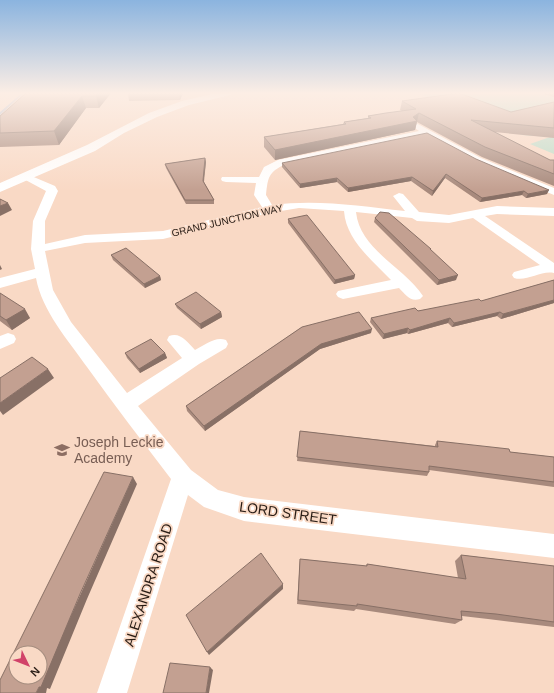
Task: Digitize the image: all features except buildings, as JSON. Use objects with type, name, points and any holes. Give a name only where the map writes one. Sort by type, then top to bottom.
[{"type":"street","points":[[2,185],[25,177],[90,148],[132,125]]},
{"type":"street","points":[[416,126],[478,160],[554,192]]},
{"type":"street","points":[[269,209],[260,195],[262,180],[268,169],[282,162],[427,132]]},
{"type":"street","name":"LORD STREET","points":[[25,177],[50,187],[52,191],[39,221],[38,249],[46,290],[65,325],[125,405],[184,476],[212,499],[244,508],[554,546]]},
{"type":"street","points":[[226,179],[262,180]]},
{"type":"street","points":[[399,196],[417,217]]},
{"type":"street","name":"GRAND JUNCTION WAY","points":[[38,249],[85,239],[163,235],[269,209],[299,205],[323,205],[450,220],[497,210],[554,212]]},
{"type":"street","points":[[350,209],[351,223],[361,241],[414,296]]},
{"type":"street","points":[[476,215],[552,268]]},
{"type":"street","points":[[520,275],[552,268]]},
{"type":"street","points":[[0,283],[42,272]]},
{"type":"street","points":[[343,294],[402,283]]},
{"type":"street","points":[[176,340],[193,359]]},
{"type":"street","points":[[125,405],[193,359],[220,344]]},
{"type":"street","name":"ALEXANDRA ROAD","points":[[112,693],[184,476]]},
{"type":"green space","points":[[498,125],[554,125],[554,154],[530,144],[550,137],[522,135]]},
{"type":"place","name":"Joseph Leckie Academy","points":[[62,450]]}]
